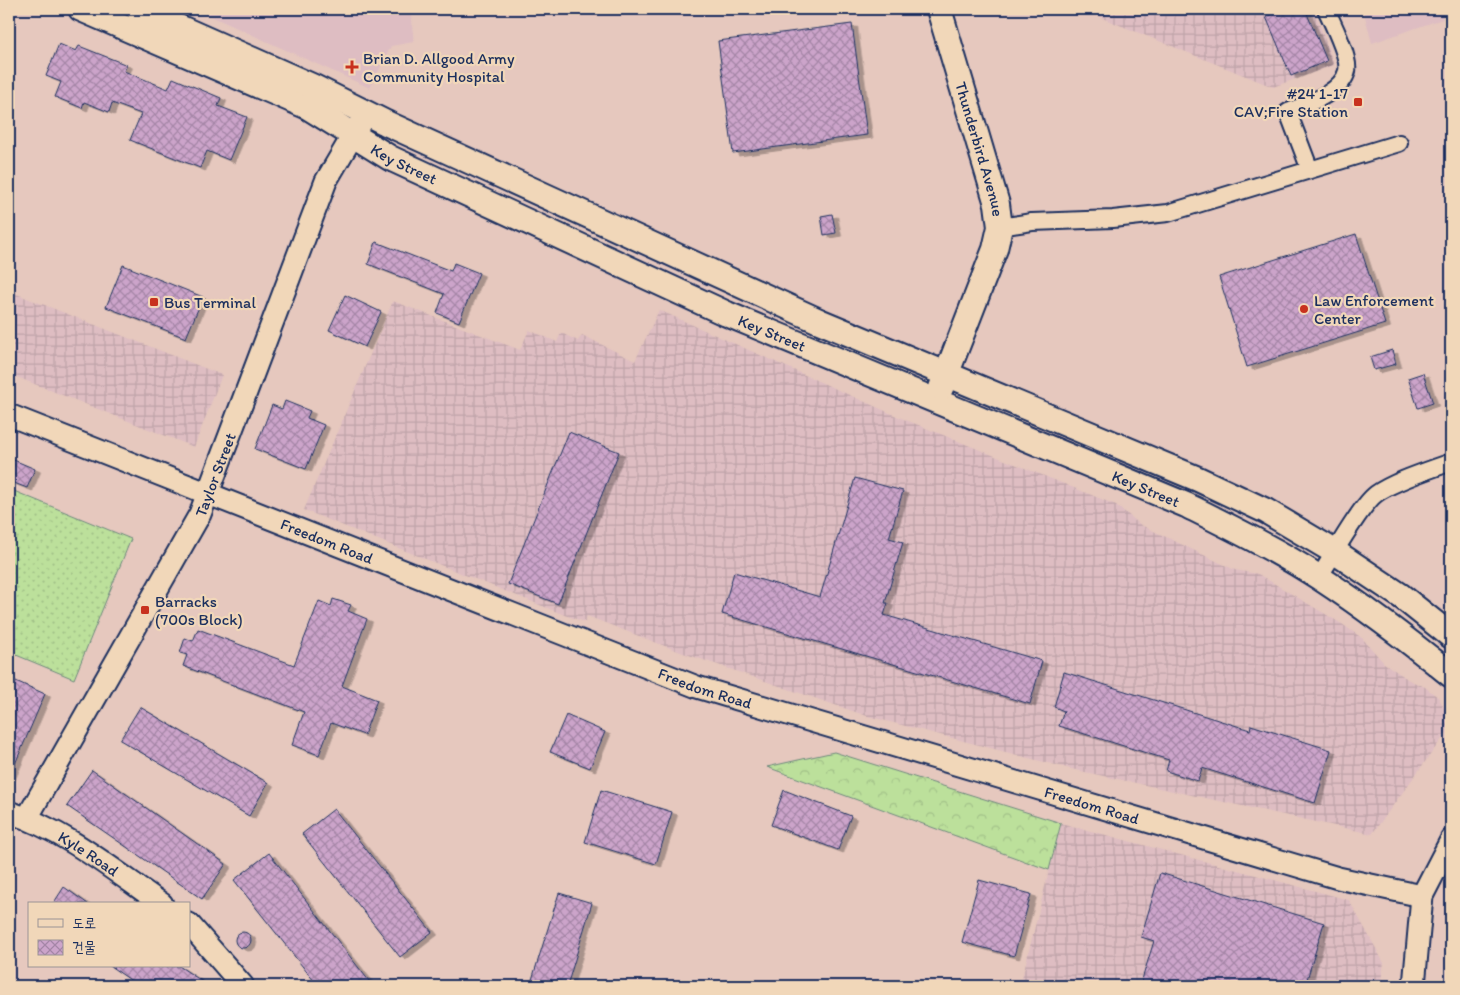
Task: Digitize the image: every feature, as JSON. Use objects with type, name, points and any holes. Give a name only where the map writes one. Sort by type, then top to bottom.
[{"type":"main road","name":"Key Street","points":[[81,9],[308,107],[390,158],[727,314],[1186,505],[1255,540],[1319,578],[1389,626],[1451,675]]},
{"type":"main road","name":"Key Street","points":[[138,9],[314,87],[739,286],[1198,479],[1266,512],[1335,552],[1401,596],[1451,636]]},
{"type":"main road","name":"Thunderbird Avenue","points":[[936,401],[995,249],[1000,227],[997,204],[939,9]]},
{"type":"street","points":[[1310,170],[1288,112],[1329,92],[1340,84],[1348,70],[1344,54],[1326,9]]},
{"type":"street","name":"Taylor Street","points":[[18,815],[200,514],[326,181],[366,113]]},
{"type":"street","points":[[1000,227],[1032,222],[1113,219],[1168,213],[1399,143]]},
{"type":"street","name":"Freedom Road","points":[[9,415],[697,687],[1338,878],[1422,896]]},
{"type":"street","points":[[1319,578],[1364,509],[1376,494],[1423,472],[1451,462]]},
{"type":"street","name":"Kyle Road","points":[[18,815],[76,844],[159,902]]},
{"type":"street","points":[[1414,986],[1422,896],[1451,840]]},
{"type":"street","points":[[190,925],[243,986]]},
{"type":"shaded area","name":"Brian D. Allgood Army Community Hospital","points":[[195,9],[410,9],[414,42],[391,46],[370,88]]},
{"type":"shaded area","points":[[1092,9],[1314,9],[1334,65],[1273,87],[1102,18]]},
{"type":"shaded area","points":[[1363,9],[1451,9],[1451,16],[1372,43]]},
{"type":"shaded area","points":[[9,291],[222,375],[194,447],[9,374]]},
{"type":"shaded area","points":[[393,301],[520,350],[529,330],[557,342],[561,333],[578,341],[582,335],[635,361],[659,310],[901,418],[1116,505],[1141,525],[1235,570],[1258,574],[1342,624],[1362,638],[1384,663],[1409,680],[1425,687],[1439,698],[1447,714],[1447,732],[1372,834],[1071,769],[867,716],[683,653],[587,616],[585,622],[567,616],[304,510]]},
{"type":"shaded area","points":[[1061,823],[1349,900],[1384,963],[1380,986],[1020,986]]},
{"type":"green space","points":[[9,489],[131,539],[74,679],[9,652]]},
{"type":"green space","points":[[834,752],[1061,823],[1049,870],[767,767]]},
{"type":"building","points":[[1287,9],[1305,9],[1327,61],[1291,76],[1266,17]]},
{"type":"building","points":[[852,24],[867,135],[733,153],[718,41]]},
{"type":"building","points":[[59,44],[76,51],[79,46],[127,65],[124,71],[168,89],[173,78],[221,98],[218,106],[247,117],[229,160],[207,151],[200,168],[130,140],[141,114],[112,103],[109,112],[84,102],[82,108],[55,97],[61,82],[46,76]]},
{"type":"building","points":[[832,214],[836,233],[824,235],[821,216]]},
{"type":"building","name":"Law Enforcement Center","points":[[1356,234],[1385,324],[1247,367],[1219,277]]},
{"type":"building","points":[[376,242],[451,271],[454,263],[479,273],[459,322],[437,313],[444,294],[368,264]]},
{"type":"building","name":"Bus Terminal","points":[[123,265],[203,297],[186,338],[106,307]]},
{"type":"building","points":[[345,295],[381,312],[365,347],[329,330]]},
{"type":"building","points":[[1392,350],[1396,364],[1374,370],[1370,357]]},
{"type":"building","points":[[1423,373],[1433,403],[1418,408],[1408,378]]},
{"type":"building","points":[[285,401],[310,411],[307,418],[324,425],[306,469],[255,449],[272,405],[282,409]]},
{"type":"building","points":[[569,432],[619,452],[558,604],[508,584]]},
{"type":"building","points":[[9,458],[35,469],[27,488],[9,481]]},
{"type":"building","points":[[855,478],[903,491],[889,538],[903,542],[885,603],[888,603],[884,615],[1042,661],[1030,704],[722,614],[734,572],[820,597]]},
{"type":"building","points":[[333,599],[351,605],[348,611],[367,619],[342,686],[377,700],[364,735],[331,723],[319,755],[292,745],[304,712],[183,666],[187,655],[180,653],[185,638],[193,641],[198,629],[294,665],[319,601],[331,606]]},
{"type":"building","points":[[1064,672],[1250,730],[1251,725],[1331,750],[1315,803],[1202,768],[1198,781],[1166,771],[1169,760],[1059,726],[1064,711],[1054,707]]},
{"type":"building","points":[[9,678],[45,694],[9,778]]},
{"type":"building","points":[[140,707],[268,783],[249,816],[120,740]]},
{"type":"building","points":[[566,715],[605,732],[590,768],[550,752]]},
{"type":"building","points":[[92,770],[226,864],[202,899],[67,806]]},
{"type":"building","points":[[601,790],[672,812],[656,864],[585,842]]},
{"type":"building","points":[[784,790],[851,816],[838,850],[771,825]]},
{"type":"building","points":[[334,809],[432,932],[400,957],[302,834]]},
{"type":"building","points":[[269,853],[373,986],[318,986],[234,880]]},
{"type":"building","points":[[1160,873],[1324,923],[1305,986],[1283,980],[1282,986],[1140,986],[1154,941],[1141,937]]},
{"type":"building","points":[[979,880],[1031,894],[1014,956],[962,942]]},
{"type":"building","points":[[64,887],[85,902],[54,902]]},
{"type":"building","points":[[559,893],[592,903],[567,986],[530,986]]},
{"type":"building","points":[[240,932],[246,932],[251,937],[249,946],[240,948],[235,943],[235,937]]},
{"type":"building","points":[[113,968],[182,968],[209,986],[139,986]]},
{"type":"place","name":"Brian D. Allgood Army Community Hospital","points":[[352,67]]},
{"type":"place","name":"#24 1-17 CAV;Fire Station","points":[[1358,102]]},
{"type":"place","name":"Bus Terminal","points":[[154,302]]},
{"type":"place","name":"Law Enforcement Center","points":[[1304,309]]},
{"type":"place","name":"Barracks (700s Block)","points":[[145,610]]}]
